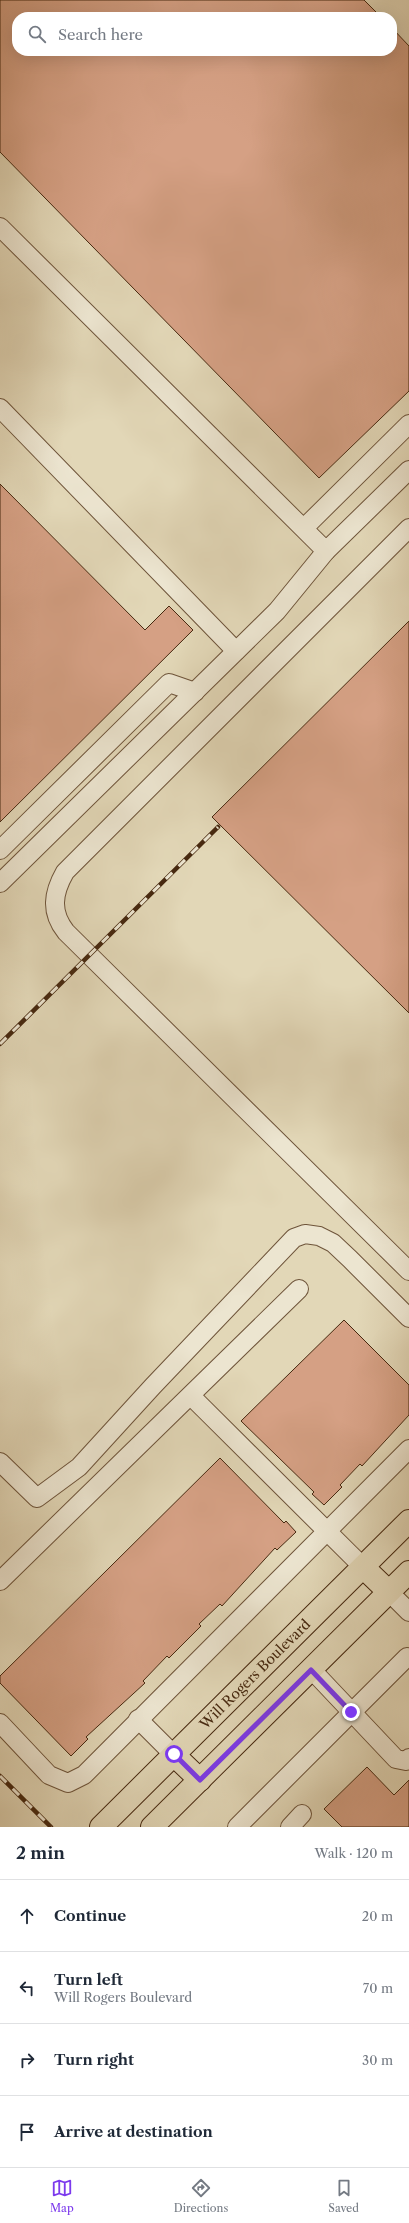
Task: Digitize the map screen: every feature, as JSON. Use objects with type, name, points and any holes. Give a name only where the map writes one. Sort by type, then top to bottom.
[{"type":"main road","name":"Will Rogers Boulevard","points":[[101,1827],[409,1521]]},
{"type":"main road","points":[[363,1567],[389,1592]]},
{"type":"main road","points":[[152,1827],[409,1572]]},
{"type":"main road","points":[[174,1754],[200,1780]]},
{"type":"lane","points":[[0,227],[326,551]]},
{"type":"lane","points":[[0,408],[236,651]]},
{"type":"lane","points":[[304,528],[409,424]]},
{"type":"lane","points":[[0,883],[277,611],[326,551],[409,470]]},
{"type":"lane","points":[[409,528],[65,872],[57,885],[54,898],[55,911],[59,923],[66,932],[409,1271]]},
{"type":"lane","points":[[0,850],[169,682],[195,692]]},
{"type":"lane","points":[[0,1462],[37,1498],[79,1467],[153,1386],[294,1238],[305,1234],[319,1236],[350,1258],[409,1318]]},
{"type":"lane","points":[[0,1581],[299,1289]]},
{"type":"lane","points":[[191,1396],[363,1567]]},
{"type":"lane","points":[[0,1723],[49,1775],[68,1783],[84,1775],[138,1719],[409,1450]]},
{"type":"lane","points":[[389,1592],[409,1612]]},
{"type":"lane","points":[[237,1827],[408,1657]]},
{"type":"lane","points":[[311,1670],[396,1759],[406,1760],[409,1758]]},
{"type":"lane","points":[[138,1719],[174,1754]]},
{"type":"building","points":[[0,0],[364,0],[376,12],[12,12],[12,56],[397,56],[397,33],[409,46],[409,391],[319,478],[0,152]]},
{"type":"building","points":[[0,484],[145,630],[169,606],[193,630],[0,822]]},
{"type":"building","points":[[409,621],[409,1013],[212,817]]},
{"type":"building","points":[[344,1320],[409,1385],[409,1415],[362,1466],[360,1464],[340,1485],[342,1487],[324,1505],[312,1494],[314,1492],[241,1421]]},
{"type":"building","points":[[220,1458],[284,1523],[286,1521],[296,1532],[277,1550],[275,1548],[222,1606],[220,1604],[199,1624],[201,1626],[169,1658],[167,1656],[143,1681],[145,1683],[86,1737],[88,1739],[71,1756],[0,1683],[0,1676]]},
{"type":"building","points":[[367,1767],[394,1795],[409,1780],[409,1827],[342,1827],[324,1809]]},
{"type":"railway","points":[[0,1044],[218,827]]},
{"type":"railway","points":[[0,1776],[51,1827]]},
{"type":"route","points":[[174,1754],[200,1780],[311,1670],[351,1712]]}]
